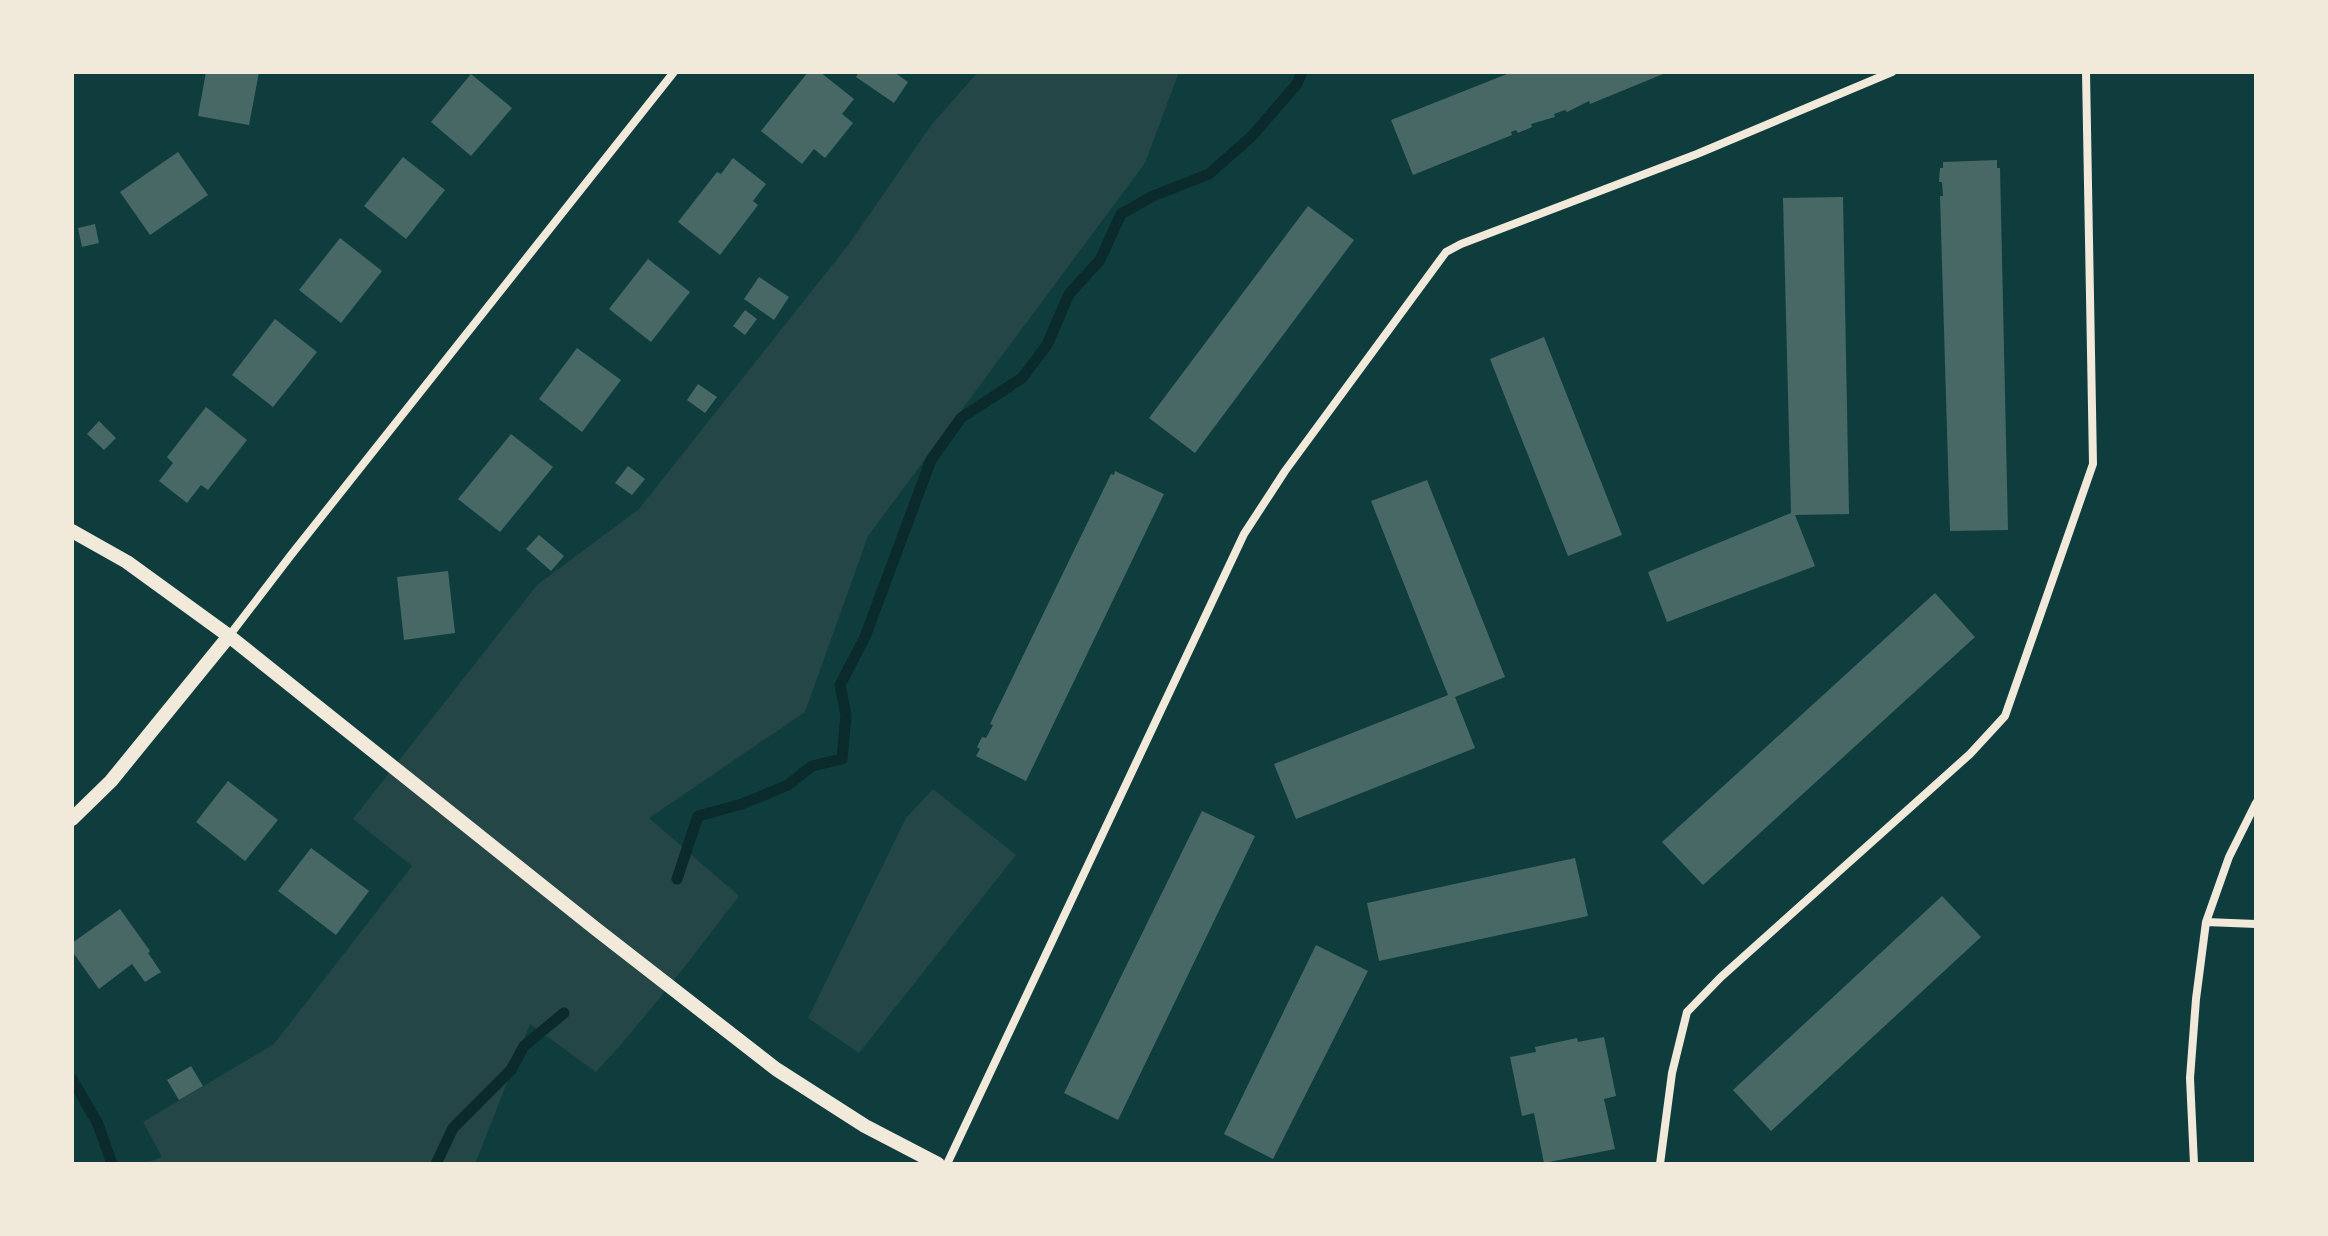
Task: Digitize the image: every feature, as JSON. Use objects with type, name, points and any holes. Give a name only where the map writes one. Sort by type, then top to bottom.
[{"type":"street","points":[[72,819],[111,781],[229,636],[674,72]]},
{"type":"street","points":[[947,1164],[1244,534],[1285,471],[1446,252],[1697,154],[1892,72]]},
{"type":"street","points":[[1660,1164],[1672,1073],[1687,1012],[1721,977],[1970,754],[2005,716],[2093,464],[2086,72]]},
{"type":"street","points":[[72,531],[127,562],[229,636],[776,1069],[865,1126],[938,1164]]},
{"type":"street","points":[[2194,1164],[2190,1078],[2206,922],[2229,857],[2256,803]]},
{"type":"street","points":[[2206,922],[2256,924]]},
{"type":"shaded area","points":[[978,72],[1179,72],[1145,163],[868,536],[805,712],[649,818],[739,896],[652,1008],[596,1072],[530,1024],[475,1164],[143,1164],[162,1157],[143,1122],[274,1044],[412,866],[353,819],[537,585],[639,509],[849,244],[932,124]]},
{"type":"shaded area","points":[[933,789],[1016,855],[859,1053],[808,1018],[906,818]]},
{"type":"building","points":[[206,72],[259,72],[249,125],[198,116]]},
{"type":"building","points":[[808,72],[820,72],[854,99],[842,114],[853,123],[825,158],[814,149],[802,164],[761,131]]},
{"type":"building","points":[[859,72],[894,72],[908,82],[894,103],[856,77]]},
{"type":"building","points":[[1512,72],[1668,72],[1590,104],[1589,101],[1567,112],[1554,114],[1555,117],[1531,124],[1532,127],[1518,133],[1516,130],[1511,132],[1512,135],[1413,175],[1391,120]]},
{"type":"building","points":[[471,74],[512,108],[471,156],[431,122]]},
{"type":"building","points":[[178,152],[208,195],[150,235],[120,192]]},
{"type":"building","points":[[403,157],[445,190],[406,239],[364,206]]},
{"type":"building","points":[[733,158],[766,184],[753,201],[758,205],[720,255],[678,222],[717,172],[721,174]]},
{"type":"building","points":[[1997,160],[1997,168],[2000,168],[2008,530],[1950,531],[1940,168],[1943,168],[1943,162]]},
{"type":"building","points":[[1843,197],[1849,514],[1795,515],[1815,566],[1667,622],[1648,572],[1791,513],[1783,198]]},
{"type":"building","points":[[1308,206],[1354,240],[1195,453],[1149,418]]},
{"type":"building","points":[[95,224],[99,243],[82,247],[78,228]]},
{"type":"building","points":[[340,238],[382,271],[341,323],[299,290]]},
{"type":"building","points":[[648,259],[690,292],[651,342],[609,309]]},
{"type":"building","points":[[759,277],[789,297],[774,320],[744,299]]},
{"type":"building","points":[[745,310],[757,319],[745,335],[733,326]]},
{"type":"building","points":[[275,319],[317,352],[273,407],[232,375]]},
{"type":"building","points":[[1544,337],[1622,535],[1568,556],[1490,359]]},
{"type":"building","points":[[577,348],[621,380],[582,432],[539,399]]},
{"type":"building","points":[[698,384],[717,397],[705,413],[687,400]]},
{"type":"building","points":[[206,407],[247,440],[208,490],[201,485],[187,503],[159,481],[173,463],[167,457]]},
{"type":"building","points":[[99,421],[116,438],[104,450],[87,434]]},
{"type":"building","points":[[511,434],[553,467],[500,532],[458,499]]},
{"type":"building","points":[[628,466],[645,479],[632,495],[615,483]]},
{"type":"building","points":[[1115,471],[1164,494],[1026,781],[976,756],[980,749],[977,747],[993,725],[990,724]]},
{"type":"building","points":[[1427,480],[1505,677],[1455,697],[1475,748],[1296,819],[1274,764],[1448,695],[1371,501]]},
{"type":"building","points":[[539,535],[564,556],[551,571],[526,549]]},
{"type":"building","points":[[448,571],[455,633],[404,640],[397,577]]},
{"type":"building","points":[[1935,593],[1975,637],[1703,885],[1662,842]]},
{"type":"building","points":[[228,781],[278,820],[245,861],[196,822]]},
{"type":"building","points":[[1202,811],[1255,836],[1118,1120],[1064,1093]]},
{"type":"building","points":[[311,848],[369,891],[336,935],[278,891]]},
{"type":"building","points":[[1575,858],[1588,916],[1379,961],[1367,903]]},
{"type":"building","points":[[1942,896],[1981,937],[1771,1131],[1733,1090]]},
{"type":"building","points":[[120,909],[161,972],[145,982],[132,964],[99,989],[72,951],[72,943]]},
{"type":"building","points":[[1316,945],[1368,971],[1273,1159],[1224,1134]]},
{"type":"building","points":[[1604,1037],[1616,1096],[1604,1099],[1615,1149],[1544,1163],[1534,1113],[1522,1116],[1510,1057],[1536,1052],[1535,1047],[1577,1038],[1578,1042]]},
{"type":"building","points":[[191,1066],[203,1086],[179,1100],[167,1080]]},
{"type":"waterway","points":[[677,879],[698,816],[742,804],[788,785],[812,766],[842,759],[846,715],[840,685],[865,637],[931,460],[961,418],[1022,378],[1047,345],[1069,294],[1100,260],[1121,214],[1153,196],[1209,174],[1252,136],[1297,84],[1302,72]]},
{"type":"waterway","points":[[436,1164],[453,1128],[511,1070],[524,1046],[564,1013]]},
{"type":"waterway","points":[[72,1079],[98,1124],[112,1164]]}]
